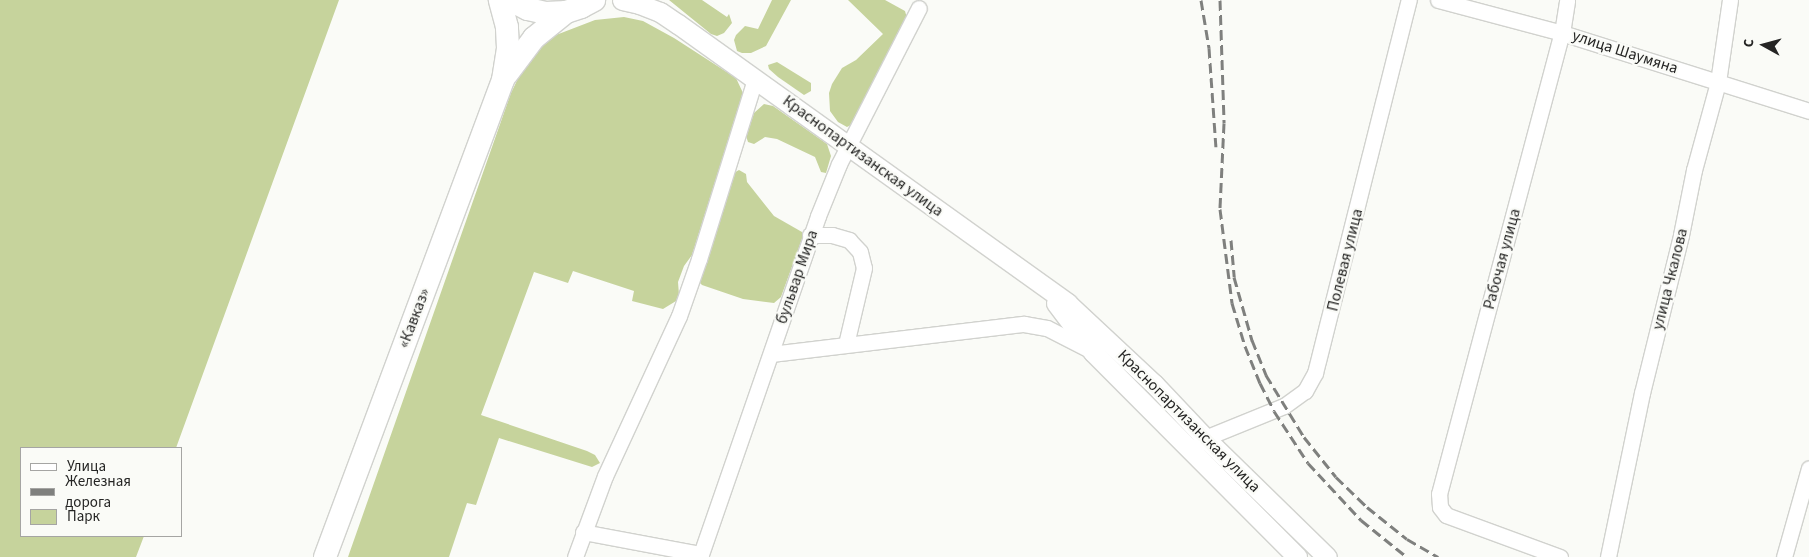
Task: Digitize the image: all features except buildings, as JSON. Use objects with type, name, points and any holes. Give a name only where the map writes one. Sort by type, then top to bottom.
[{"type":"highway","name":"«Кавказ»","points":[[325,557],[503,80],[508,48],[507,28],[500,0]]},
{"type":"highway","name":"«Кавказ»","points":[[510,0],[528,9],[546,13],[566,12]]},
{"type":"highway","name":"«Кавказ»","points":[[503,80],[534,38],[566,12],[594,0]]},
{"type":"main road","name":"Краснопартизанская улица","points":[[622,0],[660,12],[678,24],[849,145],[1090,322],[1327,557]]},
{"type":"main road","name":"Краснопартизанская улица","points":[[656,0],[678,24]]},
{"type":"main road","name":"Краснопартизанская улица","points":[[1047,290],[1093,352],[1296,557]]},
{"type":"street","name":"Полевая улица","points":[[1191,451],[1205,438],[1284,406],[1305,391],[1316,374],[1409,0]]},
{"type":"street","name":"улица Шаумяна","points":[[1438,0],[1562,33],[1809,111]]},
{"type":"street","name":"Рабочая улица","points":[[1560,557],[1446,515],[1440,507],[1439,494],[1562,33],[1567,0]]},
{"type":"street","name":"улица Чкалова","points":[[1608,557],[1642,393],[1681,235],[1694,170],[1718,82],[1730,0]]},
{"type":"street","name":"бульвар Мира","points":[[701,556],[810,235],[849,145],[919,8]]},
{"type":"street","points":[[575,557],[609,467],[679,316],[699,259],[755,79]]},
{"type":"street","points":[[810,235],[832,235],[849,240],[860,252],[864,268],[846,344]]},
{"type":"street","points":[[771,354],[1024,324],[1047,328],[1093,352]]},
{"type":"street","points":[[1784,557],[1809,468]]},
{"type":"street","points":[[583,532],[701,556]]},
{"type":"green space","points":[[0,0],[339,0],[176,447],[20,447],[20,537],[144,537],[136,557],[0,557]]},
{"type":"green space","points":[[669,0],[702,0],[727,17],[729,14],[732,23],[724,33],[717,36],[711,34]]},
{"type":"green space","points":[[772,0],[791,0],[766,46],[751,53],[737,51],[734,40],[736,35],[745,26],[758,29]]},
{"type":"green space","points":[[848,0],[885,0],[905,11],[907,18],[851,125],[847,127],[838,122],[830,111],[829,93],[832,84],[842,68],[856,60],[883,34]]},
{"type":"green space","points":[[624,17],[643,21],[674,38],[736,78],[743,93],[692,255],[684,266],[678,282],[679,295],[676,301],[663,309],[632,301],[634,291],[573,271],[568,283],[534,272],[481,415],[587,451],[595,455],[600,463],[592,467],[499,438],[476,505],[467,503],[449,557],[348,557],[511,93],[524,66],[538,50],[556,35],[595,20]]},
{"type":"green space","points":[[777,62],[811,83],[811,91],[804,95],[778,77],[769,69],[768,65]]},
{"type":"green space","points":[[764,104],[773,106],[827,144],[831,156],[826,173],[821,172],[815,157],[777,139],[765,137],[754,144],[748,142],[746,136],[754,113]]},
{"type":"green space","points":[[739,170],[746,174],[747,182],[774,216],[802,232],[802,239],[781,297],[774,303],[743,299],[702,285],[698,281],[732,174]]},
{"type":"green space","points":[[1134,375],[1191,433],[1190,436],[1187,437],[1132,379]]},
{"type":"railway","points":[[1201,0],[1209,48],[1216,147]]},
{"type":"railway","points":[[1220,0],[1224,123],[1220,209],[1232,303],[1245,346],[1274,411],[1308,463],[1361,520],[1407,557]]},
{"type":"railway","points":[[1231,240],[1234,277],[1252,340],[1266,375],[1304,437],[1336,477],[1367,507],[1407,539],[1438,557]]}]
